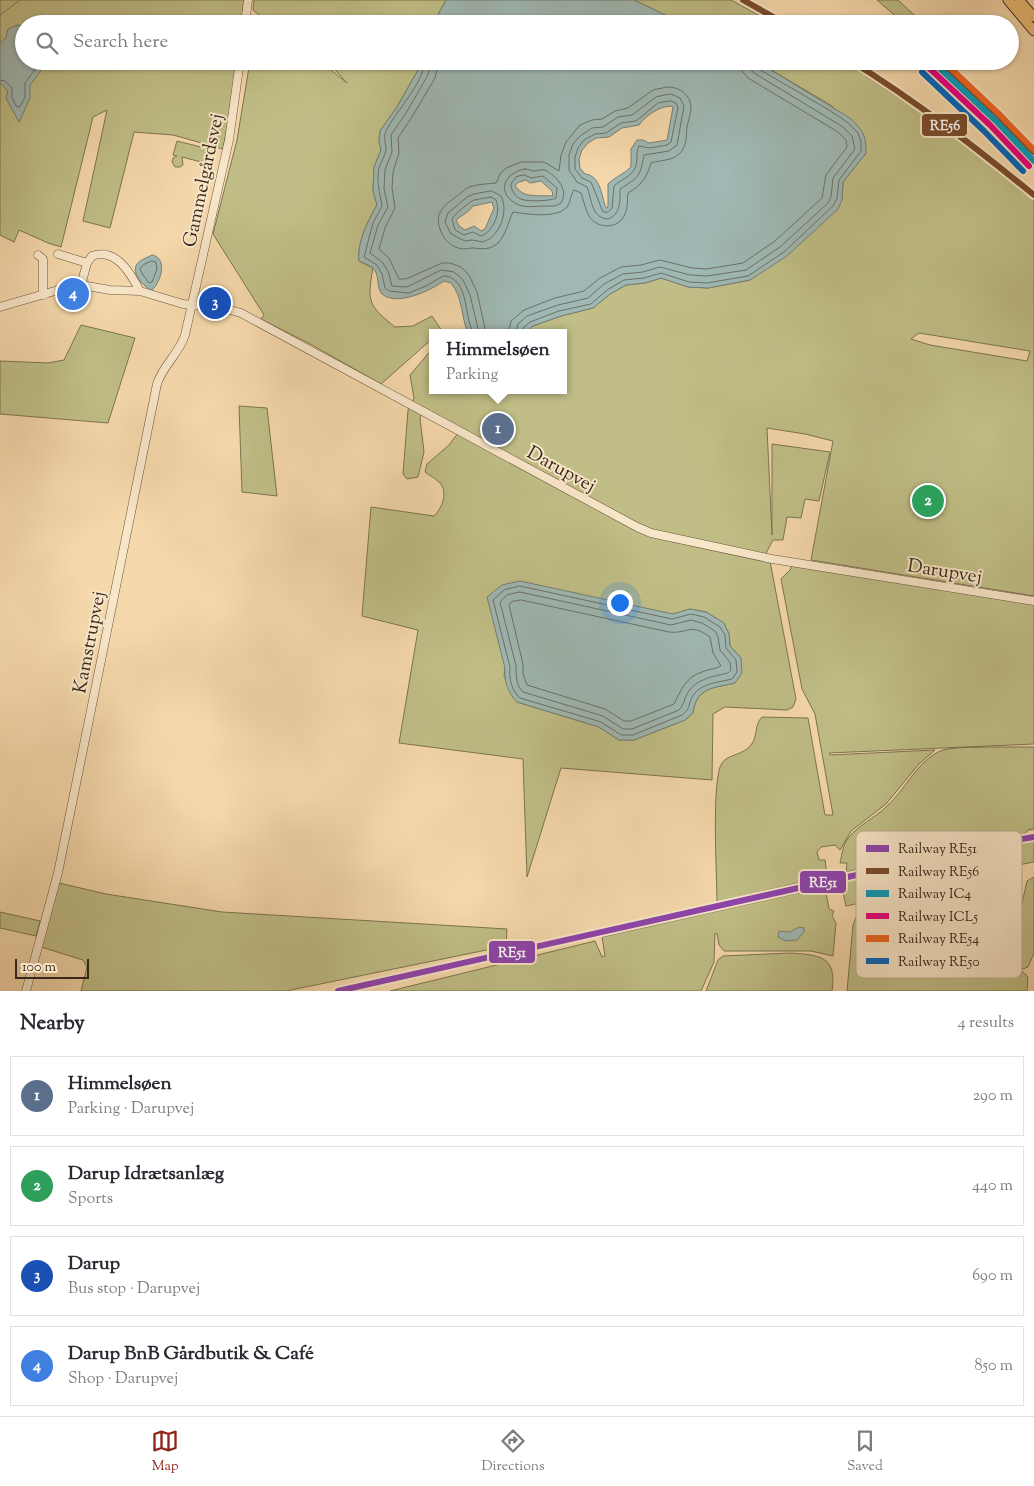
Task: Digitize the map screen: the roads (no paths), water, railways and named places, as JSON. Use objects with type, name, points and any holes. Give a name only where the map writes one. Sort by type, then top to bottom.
[{"type":"main road","points":[[1008,0],[1033,25]]},
{"type":"main road","points":[[1019,0],[1033,25]]},
{"type":"street","points":[[246,15],[248,0]]},
{"type":"street","name":"Gammelgårdsvej","points":[[191,304],[229,140],[239,70]]},
{"type":"street","points":[[58,254],[87,263]]},
{"type":"street","points":[[38,255],[43,259],[44,295]]},
{"type":"street","points":[[81,285],[87,263],[92,256],[96,255],[113,258],[130,271],[140,291]]},
{"type":"street","name":"Darupvej","points":[[0,308],[81,285],[110,290],[140,291],[176,302],[227,309],[249,316],[636,527],[651,533],[772,559],[1034,601]]},
{"type":"street","name":"Kamstrupvej","points":[[26,991],[58,873],[157,384],[165,366],[176,355],[181,346],[191,304]]},
{"type":"water","points":[[446,0],[634,0],[665,15],[438,15]]},
{"type":"water","points":[[15,26],[15,70],[41,70],[30,85],[30,98],[19,122],[6,98],[8,91],[0,83],[0,43],[6,38],[8,29]]},
{"type":"water","points":[[418,70],[771,70],[850,118],[863,133],[866,153],[843,182],[842,200],[838,209],[787,256],[750,280],[708,288],[688,287],[661,278],[645,283],[626,285],[610,294],[593,308],[561,316],[530,329],[467,329],[458,294],[451,283],[444,281],[414,296],[396,299],[388,298],[380,291],[377,274],[373,268],[359,261],[361,239],[377,205],[373,191],[374,167],[381,150],[379,142],[380,131],[397,107]],"holes":[[[673,107],[667,140],[649,143],[637,140],[631,149],[631,167],[608,184],[608,206],[606,208],[597,182],[580,168],[579,159],[582,150],[596,138],[609,137],[622,128],[639,125],[653,112],[662,108]],[[526,180],[530,183],[541,181],[552,191],[553,196],[537,196],[522,192],[515,185]],[[492,202],[494,208],[485,229],[481,231],[474,226],[465,230],[459,226],[456,220],[473,206]]]},
{"type":"water","points":[[152,255],[160,261],[161,271],[158,282],[152,290],[142,283],[137,275],[136,268],[139,262]]},
{"type":"water","points":[[520,581],[673,614],[690,609],[706,612],[724,623],[729,634],[730,646],[741,658],[742,673],[735,683],[713,688],[702,693],[695,704],[693,713],[685,720],[634,740],[619,740],[599,727],[517,702],[511,695],[506,682],[505,668],[487,597],[502,585]]},
{"type":"water","points":[[799,927],[804,928],[804,932],[797,940],[786,941],[778,937],[779,931],[790,932]]},
{"type":"waterway","points":[[0,15],[20,0]]},
{"type":"rail line","name":"RE56","points":[[743,0],[770,15]]},
{"type":"rail line","name":"RE56","points":[[865,70],[945,125],[1034,195]]},
{"type":"rail line","name":"ICL5","points":[[931,70],[990,125],[1029,166]]},
{"type":"rail line","name":"IC4","points":[[942,70],[995,120],[1034,161]]},
{"type":"rail line","name":"RE56","points":[[949,70],[1034,152]]},
{"type":"rail line","name":"RE54","points":[[952,70],[1034,150]]},
{"type":"rail line","name":"RE50","points":[[922,72],[1023,171]]},
{"type":"rail line","name":"RE51","points":[[1022,839],[1034,837]]},
{"type":"rail line","name":"RE51","points":[[338,991],[856,875]]},
{"type":"place","name":"Darup BnB Gårdbutik & Café","points":[[73,294]]},
{"type":"place","name":"Darup","points":[[215,303]]},
{"type":"place","name":"Himmelsøen","points":[[498,429]]},
{"type":"place","name":"Darup Idrætsanlæg","points":[[928,501]]}]
